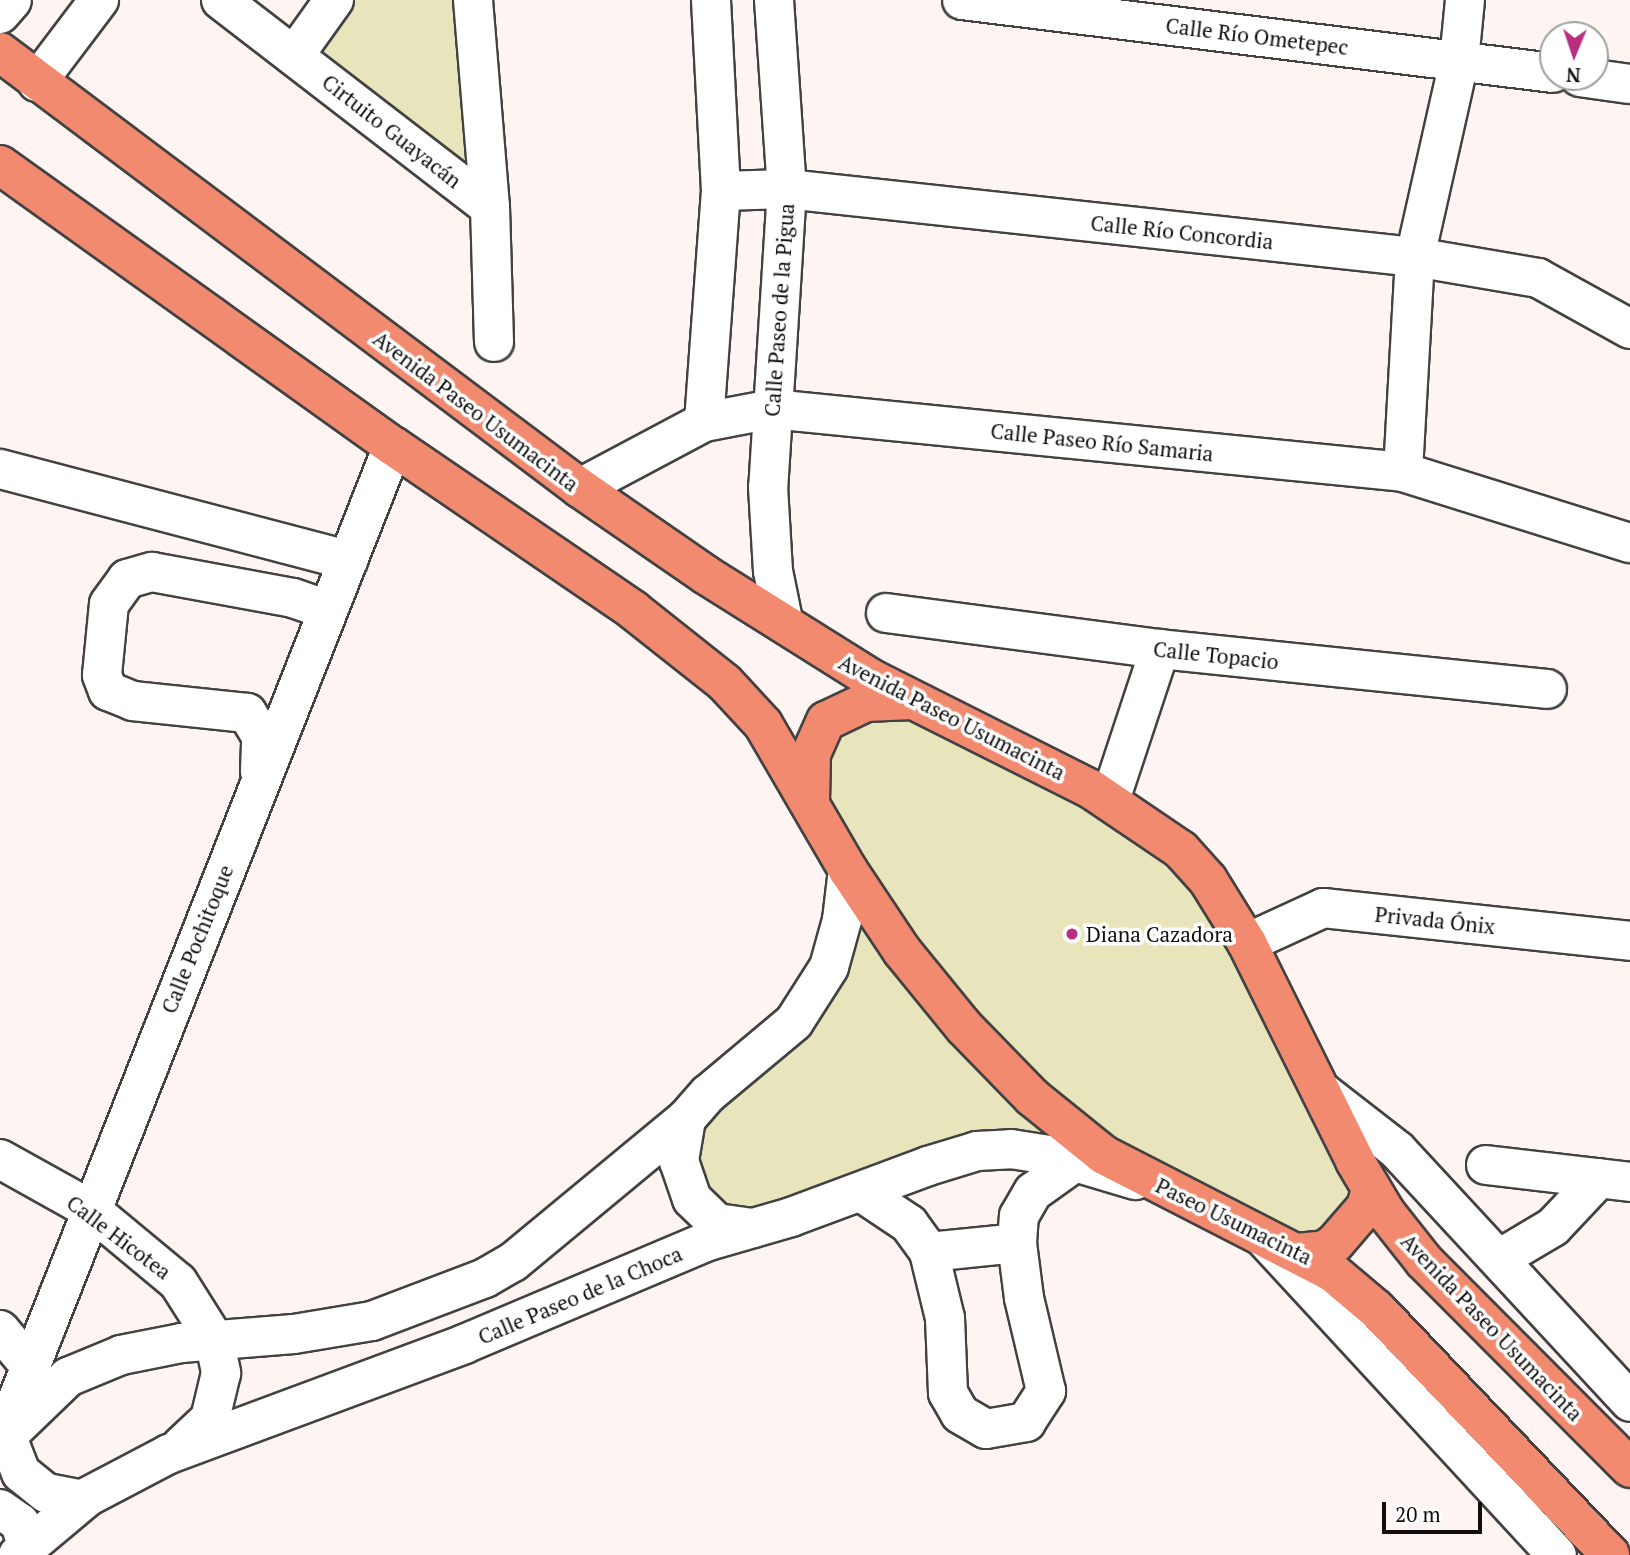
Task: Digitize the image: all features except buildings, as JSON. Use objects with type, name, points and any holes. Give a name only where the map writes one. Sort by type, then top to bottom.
[{"type":"main road","name":"Avenida Paseo Usumacinta","points":[[0,52],[580,488],[706,575],[783,620],[845,664],[1110,800],[1197,866],[1247,943],[1371,1189],[1424,1261],[1630,1468]]},
{"type":"main road","points":[[0,166],[393,446],[633,610],[724,683],[763,724],[854,880]]},
{"type":"main road","points":[[811,806],[811,754],[826,722],[866,702],[912,700]]},
{"type":"main road","name":"Paseo Usumacinta","points":[[854,880],[964,1027],[1032,1097],[1104,1155],[1332,1272],[1377,1310],[1610,1555]]},
{"type":"main road","points":[[1297,1253],[1325,1250],[1335,1243],[1366,1207],[1371,1189]]},
{"type":"street","points":[[0,14],[12,0]]},
{"type":"street","points":[[37,82],[99,0]]},
{"type":"street","name":"Cirtuito Guayacán","points":[[221,0],[490,207]]},
{"type":"street","points":[[294,55],[334,0]]},
{"type":"street","name":"Cirtuito Guayacán","points":[[473,0],[490,207],[494,342]]},
{"type":"street","points":[[704,422],[721,191],[711,0]]},
{"type":"street","name":"Calle Paseo de la Pigua","points":[[774,0],[787,189],[768,487],[773,571],[783,620]]},
{"type":"street","name":"Calle Río Ometepec","points":[[962,0],[1539,72]]},
{"type":"street","points":[[1403,472],[1415,257],[1459,61],[1465,0]]},
{"type":"street","points":[[1609,80],[1630,83]]},
{"type":"street","name":"Calle Río Concordia","points":[[721,191],[787,189],[1415,257],[1538,278],[1630,329]]},
{"type":"street","name":"Calle Paseo Río Samaria","points":[[580,488],[704,422],[772,409],[1403,472],[1630,543]]},
{"type":"street","name":"Calle Pochitoque","points":[[5,1445],[30,1366],[90,1209],[393,446]]},
{"type":"street","points":[[0,470],[348,560]]},
{"type":"street","points":[[260,781],[261,736],[247,713],[133,701],[107,691],[102,675],[109,604],[127,579],[143,572],[164,572],[293,598],[328,610]]},
{"type":"street","name":"Calle Topacio","points":[[886,613],[1160,649],[1547,689]]},
{"type":"street","points":[[1110,800],[1160,649]]},
{"type":"street","points":[[83,1500],[63,1498],[33,1485],[14,1463],[5,1445],[51,1389],[88,1367],[150,1347],[214,1339],[294,1334],[372,1321],[485,1278],[542,1241],[686,1119],[807,1006],[837,942],[854,880]]},
{"type":"street","name":"Privada Ónix","points":[[1247,943],[1324,908],[1630,941]]},
{"type":"street","points":[[1321,1091],[1397,1150],[1630,1402]]},
{"type":"street","points":[[686,1119],[679,1161],[692,1199],[717,1223],[753,1228]]},
{"type":"street","name":"Calle Paseo de la Choca","points":[[22,1550],[83,1500],[169,1454],[464,1344],[705,1242],[987,1150],[1033,1152],[1173,1192]]},
{"type":"street","name":"Calle Hicotea","points":[[0,1159],[90,1209],[178,1282],[214,1339]]},
{"type":"street","points":[[861,1192],[909,1224],[929,1252],[945,1318],[947,1393],[960,1414],[986,1429],[1026,1422],[1046,1391],[1024,1298],[1017,1243],[1019,1216],[1033,1192],[1075,1162]]},
{"type":"street","points":[[1486,1165],[1614,1180]]},
{"type":"street","points":[[1499,1259],[1553,1227],[1614,1180]]},
{"type":"street","points":[[1263,1236],[1557,1555]]},
{"type":"street","points":[[929,1252],[1017,1243]]},
{"type":"street","points":[[0,1330],[30,1366]]},
{"type":"street","points":[[169,1454],[195,1436],[215,1410],[221,1373],[214,1339]]},
{"type":"street","points":[[0,1509],[20,1523],[22,1550]]},
{"type":"shaded area","points":[[334,0],[473,0],[490,207],[294,56]]},
{"type":"shaded area","points":[[877,700],[1181,850],[1371,1189],[1325,1250],[1046,1154],[861,1192],[707,1216],[686,1119],[774,1039],[842,920],[811,754]]},
{"type":"place","name":"Diana Cazadora","points":[[1072,934]]}]
